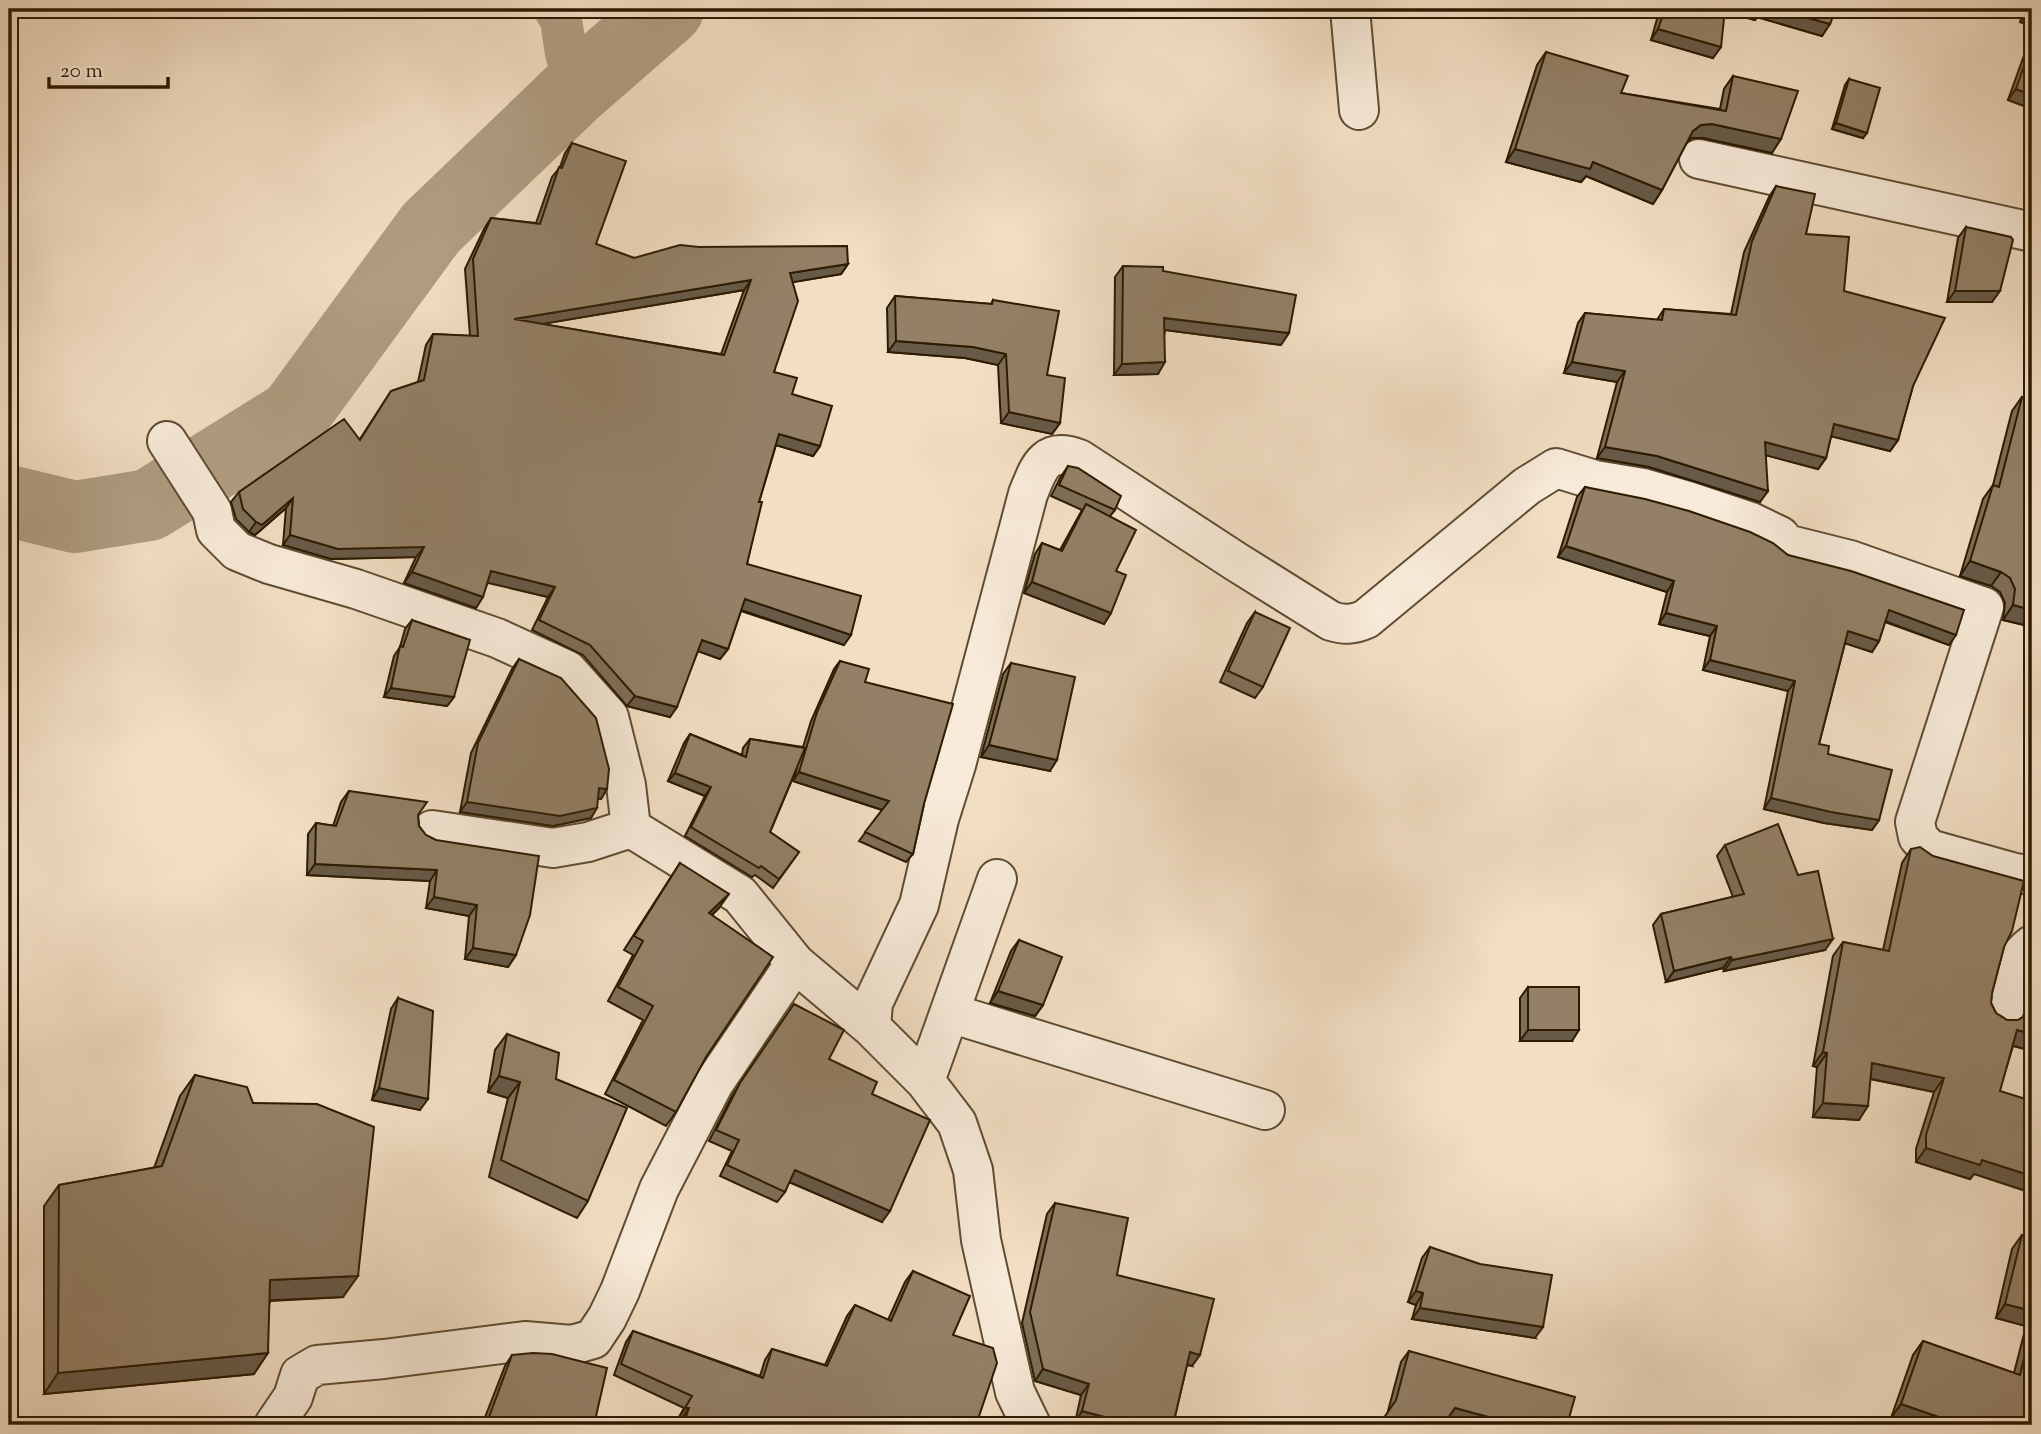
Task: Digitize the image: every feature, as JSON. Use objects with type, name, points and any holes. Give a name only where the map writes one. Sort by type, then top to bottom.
[{"type":"street","points":[[1350,9],[1359,110]]},
{"type":"street","points":[[1699,159],[2032,232]]},
{"type":"street","points":[[167,441],[212,511],[216,530],[237,551],[269,564],[356,589],[497,638],[567,670],[608,718],[626,785],[631,828]]},
{"type":"street","points":[[870,1027],[873,1003],[919,905],[939,819],[960,752],[1028,494],[1040,466],[1048,458],[1057,455],[1069,455],[1079,459],[1235,561],[1331,621],[1343,625],[1366,619],[1527,486],[1556,468],[1595,480],[1643,488],[1688,501],[1751,522],[1780,536],[1786,544],[1813,553],[1850,560],[1984,607],[1914,822],[1918,837],[1929,849],[2015,873],[2032,875]]},
{"type":"street","points":[[432,830],[553,848],[588,842],[631,828],[740,895],[796,963],[870,1027],[925,1081],[957,1123],[973,1170],[981,1240],[1015,1392],[1031,1425]]},
{"type":"street","points":[[925,1081],[997,879]]},
{"type":"street","points":[[2003,1013],[2009,997],[2011,973],[2018,957],[2032,945]]},
{"type":"street","points":[[274,1425],[293,1397],[300,1375],[317,1364],[525,1342],[572,1345],[593,1339],[620,1291],[659,1189],[714,1083],[796,963]]},
{"type":"street","points":[[950,1013],[1265,1110]]},
{"type":"building","points":[[1665,9],[1725,9],[1721,47],[1658,29]]},
{"type":"building","points":[[1776,9],[1836,9],[1830,24]]},
{"type":"building","points":[[2032,43],[2032,95],[2016,89]]},
{"type":"building","points":[[1546,52],[1628,76],[1621,93],[1726,111],[1733,76],[1798,91],[1781,139],[1712,124],[1701,125],[1693,131],[1662,190],[1593,162],[1590,169],[1515,149]]},
{"type":"building","points":[[1849,79],[1880,88],[1867,133],[1836,123]]},
{"type":"building","points":[[572,143],[626,161],[596,244],[634,258],[680,245],[847,246],[848,264],[790,273],[798,301],[774,372],[797,378],[792,394],[832,406],[820,446],[779,434],[759,502],[762,502],[747,564],[861,596],[851,635],[745,599],[728,649],[702,640],[677,707],[635,696],[590,645],[539,620],[555,587],[491,571],[483,597],[412,572],[424,547],[338,549],[290,535],[293,498],[262,525],[243,509],[239,492],[344,419],[360,440],[391,391],[424,380],[433,334],[478,336],[473,259],[491,218],[540,224],[559,167],[562,168]],"holes":[[[751,280],[724,355],[514,319]]]},
{"type":"building","points":[[1776,186],[1815,194],[1806,234],[1849,237],[1844,291],[1945,318],[1913,386],[1898,440],[1834,424],[1826,458],[1765,442],[1768,491],[1657,456],[1605,447],[1625,371],[1572,362],[1585,313],[1662,320],[1664,309],[1736,315],[1752,241]]},
{"type":"building","points":[[1966,227],[2011,237],[2013,240],[2000,291],[1955,291]]},
{"type":"building","points":[[1123,266],[1163,267],[1163,271],[1296,295],[1289,333],[1164,318],[1165,362],[1122,364]]},
{"type":"building","points":[[895,296],[992,304],[993,300],[1059,311],[1047,375],[1065,378],[1060,423],[1009,412],[1006,354],[973,347],[896,341]]},
{"type":"building","points":[[2022,397],[2032,400],[2032,610],[2013,605],[2015,589],[2010,578],[1970,561],[1993,485],[1999,487]]},
{"type":"building","points":[[1068,466],[1078,468],[1121,496],[1115,510],[1059,485]]},
{"type":"building","points":[[1585,487],[1689,511],[1750,532],[1773,543],[1788,555],[1851,571],[1964,610],[1956,635],[1889,610],[1879,641],[1848,631],[1819,744],[1829,746],[1828,754],[1892,770],[1879,820],[1771,798],[1795,681],[1710,660],[1717,626],[1666,613],[1674,581],[1566,546]]},
{"type":"building","points":[[1086,504],[1136,530],[1116,571],[1126,575],[1111,613],[1032,582],[1042,543],[1062,551]]},
{"type":"building","points":[[1255,612],[1290,628],[1263,687],[1228,671]]},
{"type":"building","points":[[412,620],[470,640],[454,697],[391,688],[400,646],[403,647]]},
{"type":"building","points":[[519,659],[561,678],[596,718],[609,769],[607,789],[599,788],[597,808],[560,816],[467,802],[478,743]]},
{"type":"building","points":[[840,661],[869,669],[865,682],[953,704],[924,804],[913,854],[865,832],[889,801],[799,772],[817,712]]},
{"type":"building","points":[[1011,663],[1075,677],[1057,760],[989,745]]},
{"type":"building","points":[[690,734],[746,757],[750,739],[805,748],[770,832],[799,852],[779,879],[691,827],[711,787],[675,773]]},
{"type":"building","points":[[349,791],[427,802],[418,815],[419,826],[426,835],[436,840],[539,856],[530,915],[516,955],[473,948],[477,905],[434,897],[437,870],[315,864],[316,823],[336,826]]},
{"type":"building","points":[[1778,824],[1798,875],[1818,871],[1833,939],[1732,960],[1731,957],[1674,971],[1661,914],[1744,894],[1725,845]]},
{"type":"building","points":[[1920,847],[1933,856],[2024,881],[1991,1003],[1996,1013],[2007,1020],[2018,1020],[2032,1008],[2032,1034],[2017,1030],[2000,1091],[2032,1101],[2032,1176],[1982,1160],[1980,1165],[1926,1148],[1926,1135],[1944,1078],[1872,1063],[1868,1106],[1823,1103],[1827,1053],[1823,1052],[1843,942],[1889,951],[1911,849]]},
{"type":"building","points":[[680,863],[729,894],[709,913],[773,957],[706,1057],[676,1112],[614,1080],[653,1006],[618,987],[643,941],[634,936]]},
{"type":"building","points":[[1019,940],[1062,957],[1043,1005],[998,991]]},
{"type":"building","points":[[1528,987],[1579,987],[1579,1030],[1528,1030]]},
{"type":"building","points":[[398,998],[433,1011],[428,1099],[379,1088]]},
{"type":"building","points":[[794,1004],[844,1030],[829,1059],[877,1082],[872,1094],[930,1120],[890,1211],[795,1170],[785,1192],[727,1165],[739,1140],[716,1130],[740,1083]]},
{"type":"building","points":[[507,1034],[559,1053],[556,1079],[627,1108],[588,1201],[501,1160],[520,1082],[499,1076]]},
{"type":"building","points":[[195,1075],[247,1087],[253,1103],[317,1104],[374,1127],[358,1276],[270,1280],[268,1353],[58,1373],[59,1185],[162,1166]]},
{"type":"building","points":[[1055,1203],[1128,1218],[1117,1275],[1214,1299],[1200,1355],[1190,1352],[1173,1425],[1125,1425],[1082,1411],[1089,1384],[1043,1369],[1030,1312]]},
{"type":"building","points":[[2022,1235],[2032,1238],[2032,1311],[2005,1304]]},
{"type":"building","points":[[1430,1247],[1480,1264],[1552,1275],[1543,1327],[1420,1308],[1423,1293],[1416,1291]]},
{"type":"building","points":[[913,1271],[970,1296],[953,1335],[993,1348],[997,1363],[976,1425],[683,1425],[689,1408],[685,1408],[692,1396],[621,1364],[633,1331],[763,1378],[772,1349],[827,1366],[855,1305],[891,1321]]},
{"type":"building","points":[[2032,1325],[2032,1425],[1962,1425],[1901,1404],[1923,1341],[2020,1375]]},
{"type":"building","points":[[1409,1351],[1575,1397],[1567,1425],[1518,1425],[1455,1408],[1443,1425],[1379,1425],[1396,1400]]},
{"type":"building","points":[[552,1354],[607,1368],[594,1425],[499,1425],[501,1418],[489,1417],[512,1355]]},
{"type":"building","points":[[318,1421],[336,1425],[318,1425]]},
{"type":"waterway","points":[[9,501],[75,517],[149,505],[294,415],[431,228],[576,89],[668,9]]},
{"type":"waterway","points":[[555,10],[561,20],[566,53],[576,89]]}]
